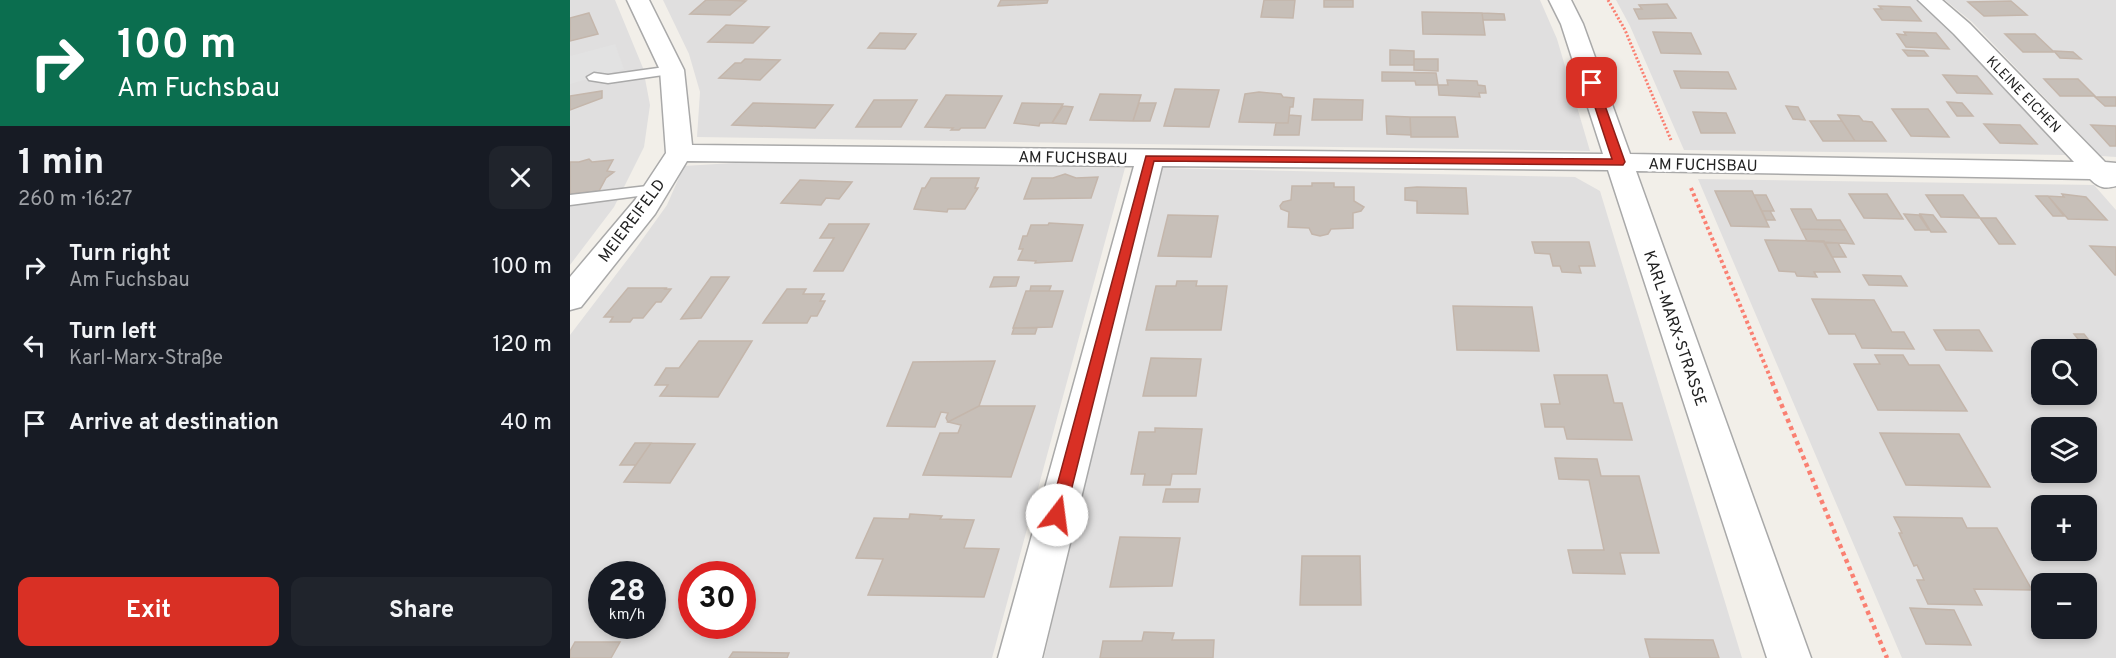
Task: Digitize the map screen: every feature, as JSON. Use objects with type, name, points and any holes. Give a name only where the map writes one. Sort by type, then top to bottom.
[{"type":"street","points":[[638,0],[672,70],[679,153]]},
{"type":"street","name":"KARL-MARX-STRASSE","points":[[1560,0],[1572,24],[1790,658]]},
{"type":"street","name":"KLEINE EICHEN","points":[[1929,0],[1962,29],[2110,178]]},
{"type":"street","name":"AM FUCHSBAU","points":[[679,153],[1619,162],[2110,178]]},
{"type":"street","name":"MEIEREIFELD","points":[[570,299],[645,207],[679,153]]},
{"type":"street","points":[[1020,658],[1150,158]]},
{"type":"lane","points":[[594,77],[608,79],[672,70]]},
{"type":"lane","points":[[570,200],[656,190]]},
{"type":"path","points":[[1608,0],[1625,30],[1887,658]]},
{"type":"shaded area","points":[[570,0],[615,0],[643,68],[650,105],[644,147],[614,207],[570,265]]},
{"type":"shaded area","points":[[663,0],[1540,0],[1557,39],[1590,151],[697,137],[700,92],[689,54]]},
{"type":"shaded area","points":[[1616,0],[1917,0],[1947,27],[2066,155],[1684,150],[1630,26]]},
{"type":"shaded area","points":[[1945,0],[2116,0],[2116,157],[2101,156],[1972,22]]},
{"type":"shaded area","points":[[615,44],[624,69],[570,84],[570,56]]},
{"type":"shaded area","points":[[750,162],[1125,168],[992,658],[570,658],[570,335],[667,205],[684,166]]},
{"type":"shaded area","points":[[1157,168],[1575,177],[1600,191],[1742,658],[1044,658]]},
{"type":"shaded area","points":[[1698,179],[2094,185],[2116,210],[2116,658],[1902,658]]},
{"type":"building","points":[[706,0],[746,1],[730,15],[690,14]]},
{"type":"building","points":[[1001,0],[1048,0],[1047,3],[998,6]]},
{"type":"building","points":[[1264,0],[1295,0],[1293,18],[1261,17]]},
{"type":"building","points":[[1324,0],[1353,0],[1353,7],[1324,7]]},
{"type":"building","points":[[2011,1],[2027,15],[1984,16],[1968,2]]},
{"type":"building","points":[[1667,4],[1676,18],[1639,19],[1634,9],[1642,9],[1639,5]]},
{"type":"building","points":[[1879,6],[1910,7],[1921,21],[1882,20],[1874,9],[1882,9]]},
{"type":"building","points":[[1422,12],[1482,13],[1485,35],[1423,34]]},
{"type":"building","points":[[589,13],[598,34],[570,41],[570,18]]},
{"type":"building","points":[[1482,13],[1504,14],[1505,20],[1483,20]]},
{"type":"building","points":[[726,25],[769,27],[753,43],[708,42]]},
{"type":"building","points":[[1653,32],[1691,33],[1701,54],[1661,53]]},
{"type":"building","points":[[1904,32],[1936,33],[1949,49],[1906,47],[1897,34],[1906,35]]},
{"type":"building","points":[[880,33],[916,34],[905,49],[868,48]]},
{"type":"building","points":[[2005,34],[2035,34],[2054,52],[2023,52]]},
{"type":"building","points":[[1390,50],[1414,51],[1414,65],[1390,65]]},
{"type":"building","points":[[1903,50],[1924,51],[1928,56],[1908,56]]},
{"type":"building","points":[[2054,51],[2073,52],[2081,59],[2060,58]]},
{"type":"building","points":[[745,59],[780,60],[760,80],[719,78],[735,63],[741,63]]},
{"type":"building","points":[[1414,59],[1438,59],[1438,71],[1414,70]]},
{"type":"building","points":[[1674,71],[1728,72],[1736,89],[1681,88]]},
{"type":"building","points":[[1382,72],[1436,73],[1438,85],[1416,85],[1415,81],[1382,81]]},
{"type":"building","points":[[1943,75],[1977,76],[1992,94],[1957,93]]},
{"type":"building","points":[[2044,79],[2078,79],[2095,96],[2060,96]]},
{"type":"building","points":[[1447,80],[1477,81],[1478,85],[1485,86],[1486,93],[1479,93],[1480,97],[1439,95],[1438,85],[1448,85]]},
{"type":"building","points":[[1175,89],[1219,90],[1209,127],[1164,126]]},
{"type":"building","points":[[602,91],[602,98],[570,110],[570,96]]},
{"type":"building","points":[[1259,92],[1294,98],[1288,123],[1239,122],[1245,94]]},
{"type":"building","points":[[1100,94],[1141,95],[1133,121],[1090,120]]},
{"type":"building","points":[[946,95],[1002,96],[985,128],[951,130],[953,128],[925,127]]},
{"type":"building","points":[[2095,97],[2116,97],[2116,106],[2105,106]]},
{"type":"building","points":[[1314,99],[1363,100],[1362,120],[1312,120]]},
{"type":"building","points":[[874,100],[917,100],[901,127],[856,127]]},
{"type":"building","points":[[1947,102],[1962,103],[1973,116],[1957,116]]},
{"type":"building","points":[[753,103],[833,105],[815,128],[732,125]]},
{"type":"building","points":[[1022,103],[1063,104],[1052,123],[1040,123],[1039,126],[1014,123]]},
{"type":"building","points":[[1139,103],[1156,103],[1150,121],[1133,121]]},
{"type":"building","points":[[1063,106],[1073,107],[1066,124],[1052,123]]},
{"type":"building","points":[[1786,106],[1798,107],[1805,120],[1793,119]]},
{"type":"building","points":[[1892,109],[1928,109],[1949,137],[1911,136]]},
{"type":"building","points":[[1693,112],[1726,113],[1735,133],[1701,133]]},
{"type":"building","points":[[1289,115],[1301,116],[1299,135],[1274,135],[1276,123],[1288,123]]},
{"type":"building","points":[[1838,115],[1859,116],[1863,121],[1872,122],[1886,141],[1855,141]]},
{"type":"building","points":[[1386,116],[1410,117],[1411,135],[1387,134]]},
{"type":"building","points":[[1410,117],[1455,117],[1458,137],[1411,137]]},
{"type":"building","points":[[1810,121],[1842,121],[1855,141],[1823,141]]},
{"type":"building","points":[[1984,124],[2020,125],[2037,144],[2000,143]]},
{"type":"building","points":[[2091,125],[2116,126],[2116,146],[2110,146]]},
{"type":"building","points":[[589,159],[592,162],[613,160],[607,171],[614,172],[606,178],[599,191],[570,194],[570,162]]},
{"type":"building","points":[[1065,174],[1076,178],[1098,177],[1091,198],[1024,199],[1032,178],[1053,178]]},
{"type":"building","points":[[931,178],[979,178],[975,188],[978,188],[965,209],[948,209],[947,212],[914,209],[922,188],[925,188]]},
{"type":"building","points":[[800,180],[852,182],[839,199],[826,198],[821,205],[781,203]]},
{"type":"building","points":[[1312,183],[1334,183],[1334,187],[1354,187],[1354,201],[1364,207],[1361,211],[1353,213],[1353,228],[1331,229],[1328,234],[1320,236],[1312,234],[1309,228],[1288,227],[1289,212],[1281,209],[1280,206],[1283,202],[1291,200],[1292,186],[1312,186]]},
{"type":"building","points":[[1405,188],[1466,188],[1468,214],[1417,213],[1417,201],[1405,200]]},
{"type":"building","points":[[1715,191],[1752,191],[1769,227],[1731,226]]},
{"type":"building","points":[[1849,194],[1887,194],[1903,219],[1864,218]]},
{"type":"building","points":[[2062,194],[2086,197],[2107,220],[2068,219],[2048,196],[2064,197]]},
{"type":"building","points":[[1754,195],[1766,195],[1774,211],[1762,211]]},
{"type":"building","points":[[1926,195],[1963,195],[1980,218],[1941,217]]},
{"type":"building","points":[[2036,196],[2048,196],[2064,216],[2053,216]]},
{"type":"building","points":[[1791,209],[1811,209],[1817,220],[1840,220],[1846,230],[1801,229]]},
{"type":"building","points":[[1762,211],[1770,211],[1775,220],[1766,220]]},
{"type":"building","points":[[1904,214],[1919,215],[1929,230],[1915,230]]},
{"type":"building","points":[[1920,214],[1933,215],[1946,232],[1931,232]]},
{"type":"building","points":[[1168,215],[1218,216],[1211,257],[1158,256]]},
{"type":"building","points":[[1980,218],[1996,218],[2015,244],[1999,244]]},
{"type":"building","points":[[1049,223],[1083,225],[1072,261],[1035,263],[1036,261],[1018,260],[1023,249],[1019,249],[1023,236],[1027,236],[1031,225],[1048,225]]},
{"type":"building","points":[[829,224],[869,224],[843,271],[814,271],[834,238],[820,238]]},
{"type":"building","points":[[1801,229],[1846,230],[1854,244],[1807,241]]},
{"type":"building","points":[[1765,240],[1824,241],[1840,272],[1814,272],[1817,277],[1797,276],[1795,272],[1779,271]]},
{"type":"building","points":[[1532,242],[1589,242],[1595,266],[1579,266],[1581,273],[1562,272],[1560,266],[1553,266],[1550,254],[1535,253]]},
{"type":"building","points":[[1824,243],[1838,243],[1846,257],[1832,257]]},
{"type":"building","points":[[2090,246],[2116,247],[2116,275],[2115,275]]},
{"type":"building","points":[[1863,275],[1901,276],[1907,286],[1869,285]]},
{"type":"building","points":[[711,277],[729,277],[701,318],[681,319]]},
{"type":"building","points":[[994,277],[1019,277],[1016,286],[990,287]]},
{"type":"building","points":[[1177,281],[1197,281],[1196,286],[1227,286],[1221,330],[1146,330],[1156,286],[1176,286]]},
{"type":"building","points":[[1031,286],[1051,286],[1049,291],[1030,291]]},
{"type":"building","points":[[628,288],[671,289],[661,302],[656,302],[643,318],[633,318],[630,322],[610,322],[613,317],[604,317]]},
{"type":"building","points":[[787,289],[806,289],[803,294],[824,294],[820,301],[825,301],[817,316],[811,316],[807,323],[763,323]]},
{"type":"building","points":[[1026,291],[1063,291],[1052,327],[1013,328]]},
{"type":"building","points":[[1812,299],[1874,300],[1892,332],[1904,332],[1914,349],[1862,348],[1855,334],[1829,334]]},
{"type":"building","points":[[1453,306],[1532,307],[1539,351],[1457,350]]},
{"type":"building","points":[[1014,328],[1037,328],[1035,334],[1012,334]]},
{"type":"building","points":[[1934,330],[1979,330],[1992,351],[1946,350]]},
{"type":"building","points":[[2074,334],[2084,334],[2088,339],[2078,339]]},
{"type":"building","points":[[699,341],[752,341],[718,397],[660,396],[668,385],[655,385],[666,368],[679,368]]},
{"type":"building","points":[[1875,355],[1903,355],[1909,365],[1939,365],[1967,411],[1878,410],[1854,364],[1880,364]]},
{"type":"building","points":[[1151,358],[1201,359],[1196,396],[1143,396]]},
{"type":"building","points":[[995,361],[979,406],[948,422],[946,418],[948,413],[941,412],[935,427],[887,426],[913,362]]},
{"type":"building","points":[[1554,375],[1607,375],[1614,403],[1622,403],[1632,440],[1567,439],[1564,427],[1545,427],[1541,404],[1560,404]]},
{"type":"building","points":[[979,406],[1035,406],[1011,477],[923,475],[940,433],[958,433],[961,425],[948,422]]},
{"type":"building","points":[[1155,428],[1202,429],[1196,474],[1172,474],[1170,485],[1143,485],[1145,474],[1131,474],[1139,432],[1155,432]]},
{"type":"building","points":[[1880,433],[1959,434],[1990,487],[1906,485]]},
{"type":"building","points":[[635,443],[651,443],[636,465],[620,465]]},
{"type":"building","points":[[651,443],[695,444],[670,483],[624,482]]},
{"type":"building","points":[[1555,458],[1597,459],[1601,476],[1639,476],[1659,553],[1620,553],[1625,574],[1573,573],[1568,550],[1604,550],[1589,480],[1559,479]]},
{"type":"building","points":[[1166,489],[1200,489],[1198,502],[1163,502]]},
{"type":"building","points":[[910,514],[942,516],[940,519],[974,520],[964,548],[999,549],[984,597],[868,595],[883,559],[856,558],[874,518],[909,519]]},
{"type":"building","points":[[1894,517],[1962,518],[1967,528],[1997,528],[2031,590],[1974,589],[1982,605],[1928,604],[1917,580],[1924,580],[1917,565],[1914,566],[1899,533],[1902,533]]},
{"type":"building","points":[[1120,537],[1180,538],[1172,586],[1110,587]]},
{"type":"building","points":[[1302,556],[1360,556],[1361,605],[1300,605]]},
{"type":"building","points":[[1910,608],[1954,610],[1971,645],[1926,644]]},
{"type":"building","points":[[1144,632],[1174,633],[1172,640],[1214,640],[1213,658],[1100,658],[1103,641],[1142,641]]},
{"type":"building","points":[[1645,639],[1713,640],[1719,658],[1650,658]]},
{"type":"building","points":[[575,642],[620,642],[611,658],[570,658],[570,651]]},
{"type":"building","points":[[733,652],[789,653],[787,658],[729,658]]},
{"type":"route","points":[[1057,515],[1150,158],[1619,162],[1592,83]]}]
